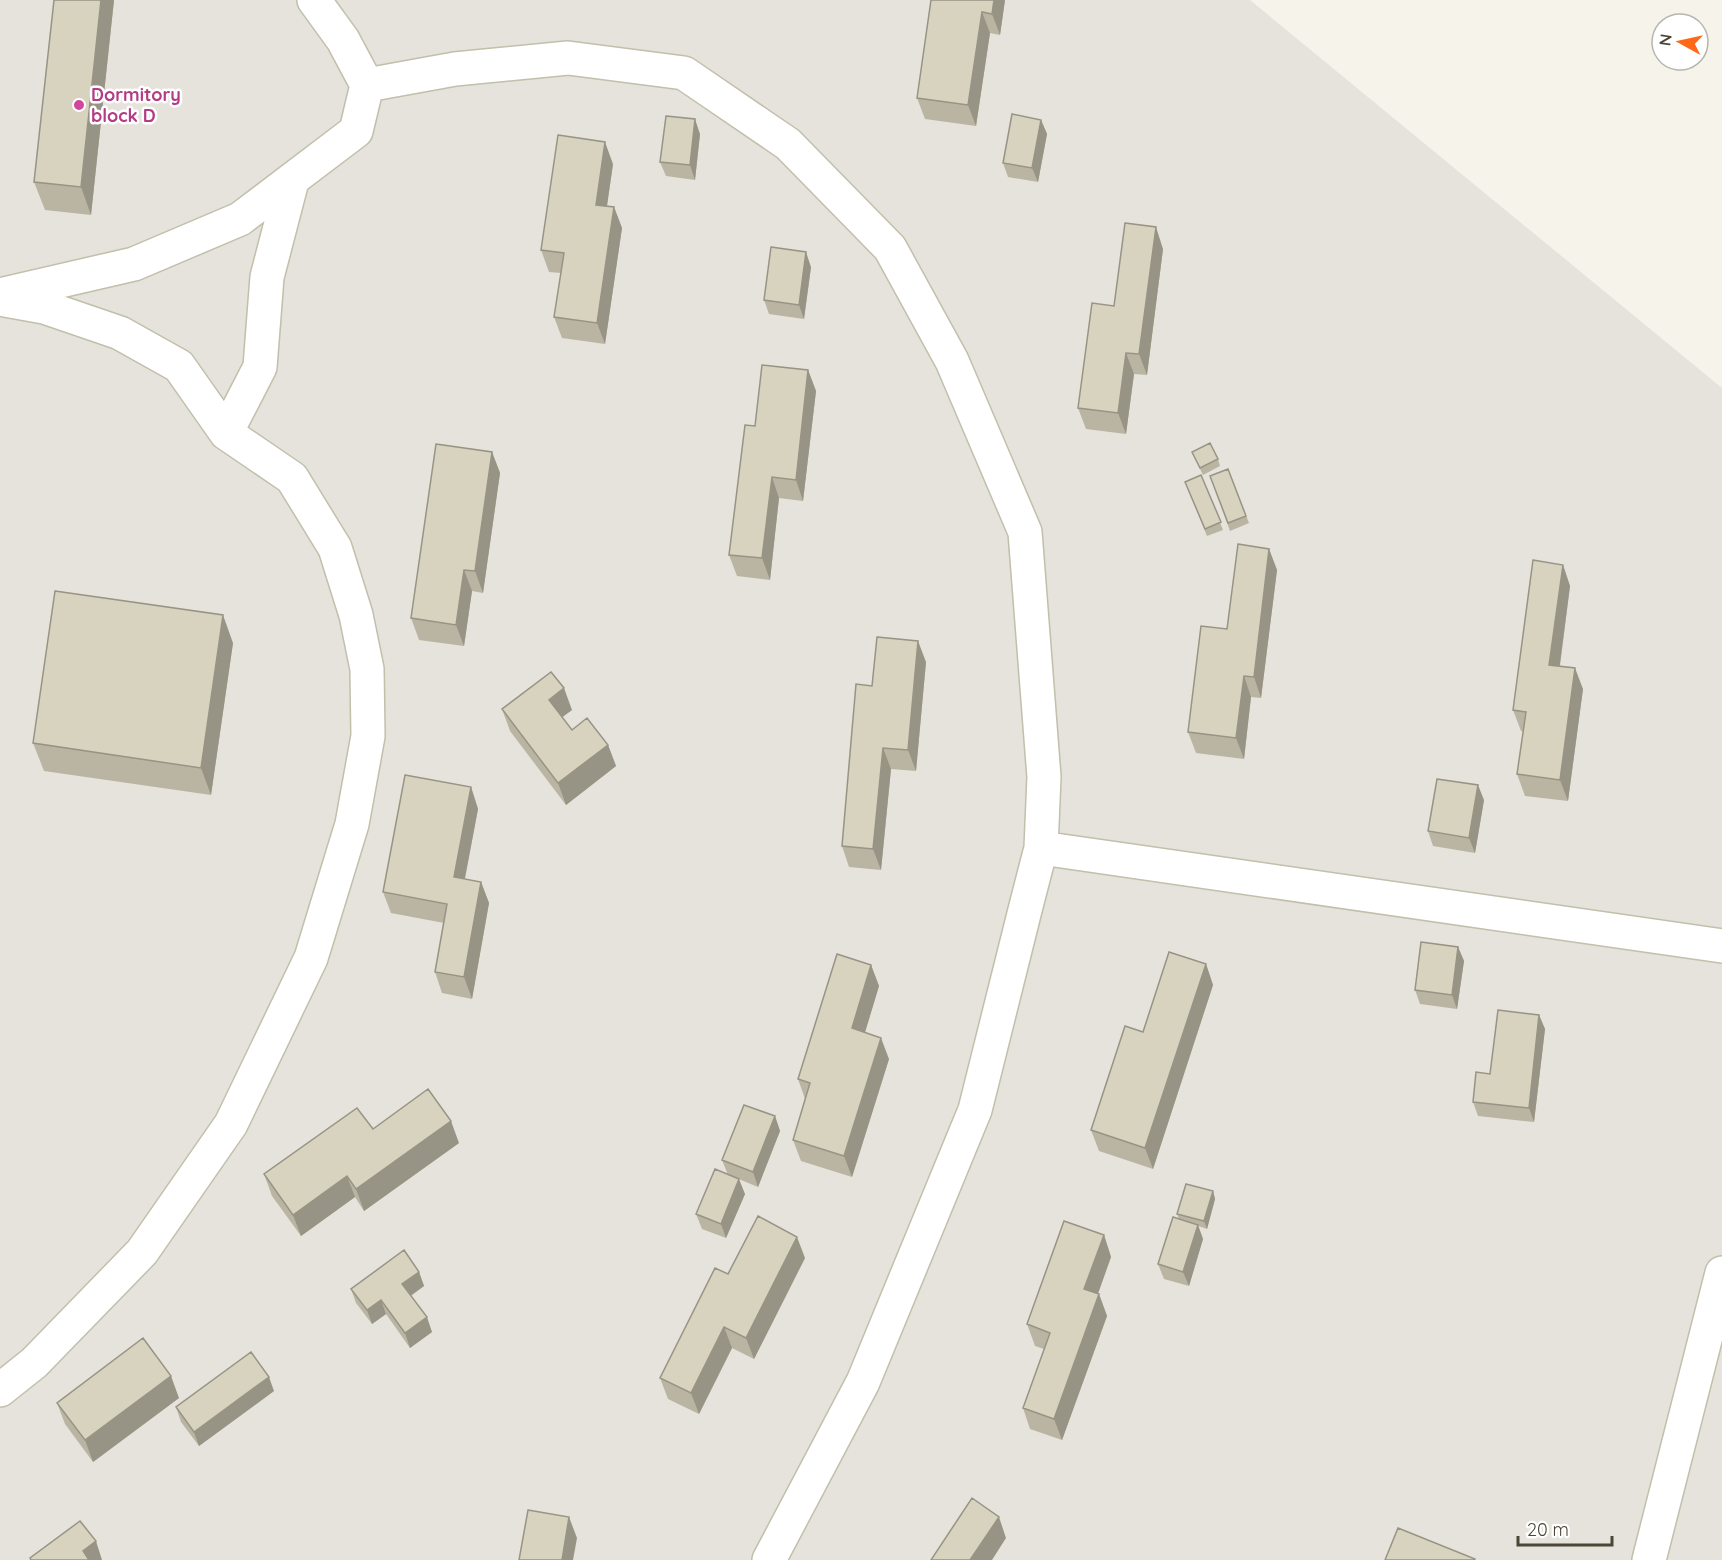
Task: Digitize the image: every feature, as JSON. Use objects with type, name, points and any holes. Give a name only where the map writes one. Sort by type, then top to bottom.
[{"type":"street","points":[[0,297],[134,264],[240,219],[356,131],[367,85],[343,40],[314,0]]},
{"type":"street","points":[[367,85],[455,69],[568,58],[684,73],[788,144],[890,248],[952,362],[1025,532],[1044,777],[1041,848],[975,1110],[863,1382],[769,1560]]},
{"type":"street","points":[[226,433],[260,367],[267,277],[292,181]]},
{"type":"street","points":[[0,297],[44,307],[120,333],[179,366],[226,433],[292,478],[335,548],[356,615],[367,669],[368,736],[352,824],[311,957],[231,1124],[142,1252],[34,1363],[0,1390]]},
{"type":"street","points":[[1041,848],[1722,946]]},
{"type":"street","points":[[1648,1560],[1722,1273]]},
{"type":"shaded area","points":[[0,0],[1250,0],[1722,388],[1722,1560],[0,1560]]},
{"type":"building","name":"Dormitory block D","points":[[54,0],[101,0],[81,187],[34,182]]},
{"type":"building","points":[[931,0],[994,0],[992,14],[982,12],[968,105],[917,98]]},
{"type":"building","points":[[1012,114],[1041,120],[1032,168],[1003,163]]},
{"type":"building","points":[[666,116],[695,119],[690,165],[660,162]]},
{"type":"building","points":[[558,135],[605,142],[596,205],[614,207],[597,323],[554,317],[564,253],[541,250]]},
{"type":"building","points":[[1125,223],[1156,227],[1139,354],[1126,353],[1118,413],[1078,408],[1092,303],[1114,306]]},
{"type":"building","points":[[771,247],[806,252],[799,305],[764,300]]},
{"type":"building","points":[[762,365],[808,370],[796,480],[772,477],[762,558],[729,555],[745,425],[755,426]]},
{"type":"building","points":[[1210,443],[1218,459],[1200,468],[1192,452]]},
{"type":"building","points":[[436,444],[492,452],[475,571],[464,570],[456,625],[411,618]]},
{"type":"building","points":[[1228,469],[1246,516],[1228,523],[1210,476]]},
{"type":"building","points":[[1201,475],[1221,522],[1205,529],[1185,482]]},
{"type":"building","points":[[1238,544],[1269,549],[1254,677],[1244,676],[1236,738],[1188,732],[1201,626],[1227,629]]},
{"type":"building","points":[[1533,560],[1563,565],[1549,665],[1575,668],[1560,780],[1517,774],[1526,712],[1513,710]]},
{"type":"building","points":[[55,591],[223,615],[201,768],[33,743]]},
{"type":"building","points":[[877,637],[918,641],[908,750],[883,748],[873,849],[842,846],[856,684],[872,686]]},
{"type":"building","points":[[551,672],[564,688],[549,700],[572,730],[587,718],[608,745],[558,783],[502,709]]},
{"type":"building","points":[[405,775],[471,787],[454,877],[481,882],[464,977],[435,972],[447,904],[383,892]]},
{"type":"building","points":[[1437,779],[1478,785],[1469,838],[1428,831]]},
{"type":"building","points":[[1421,942],[1458,947],[1452,995],[1415,990]]},
{"type":"building","points":[[1169,952],[1206,964],[1145,1148],[1091,1130],[1125,1026],[1143,1032]]},
{"type":"building","points":[[837,954],[871,965],[852,1028],[881,1038],[844,1156],[793,1140],[810,1083],[798,1079]]},
{"type":"building","points":[[1498,1010],[1539,1015],[1529,1108],[1473,1102],[1476,1072],[1490,1074]]},
{"type":"building","points":[[428,1089],[451,1121],[356,1189],[347,1176],[293,1215],[264,1174],[357,1108],[373,1129]]},
{"type":"building","points":[[744,1105],[775,1116],[753,1172],[722,1160]]},
{"type":"building","points":[[715,1169],[739,1179],[721,1224],[696,1214]]},
{"type":"building","points":[[1186,1184],[1213,1191],[1204,1221],[1177,1214]]},
{"type":"building","points":[[758,1216],[797,1237],[746,1338],[724,1327],[691,1393],[660,1378],[715,1268],[728,1274]]},
{"type":"building","points":[[1173,1217],[1198,1225],[1183,1272],[1158,1264]]},
{"type":"building","points":[[1064,1221],[1104,1235],[1084,1289],[1099,1294],[1054,1419],[1023,1408],[1050,1333],[1027,1324]]},
{"type":"building","points":[[404,1250],[419,1272],[402,1284],[427,1317],[405,1333],[381,1300],[367,1310],[351,1289]]},
{"type":"building","points":[[143,1338],[171,1376],[85,1440],[57,1403]]},
{"type":"building","points":[[251,1352],[269,1377],[194,1432],[176,1407]]},
{"type":"building","points":[[972,1498],[999,1517],[970,1560],[931,1560]]},
{"type":"building","points":[[528,1510],[569,1517],[562,1560],[519,1560]]},
{"type":"building","points":[[80,1521],[96,1541],[83,1551],[89,1560],[31,1560],[30,1558]]},
{"type":"building","points":[[1398,1528],[1475,1559],[1385,1560]]},
{"type":"place","name":"Dormitory block D","points":[[79,105]]}]
